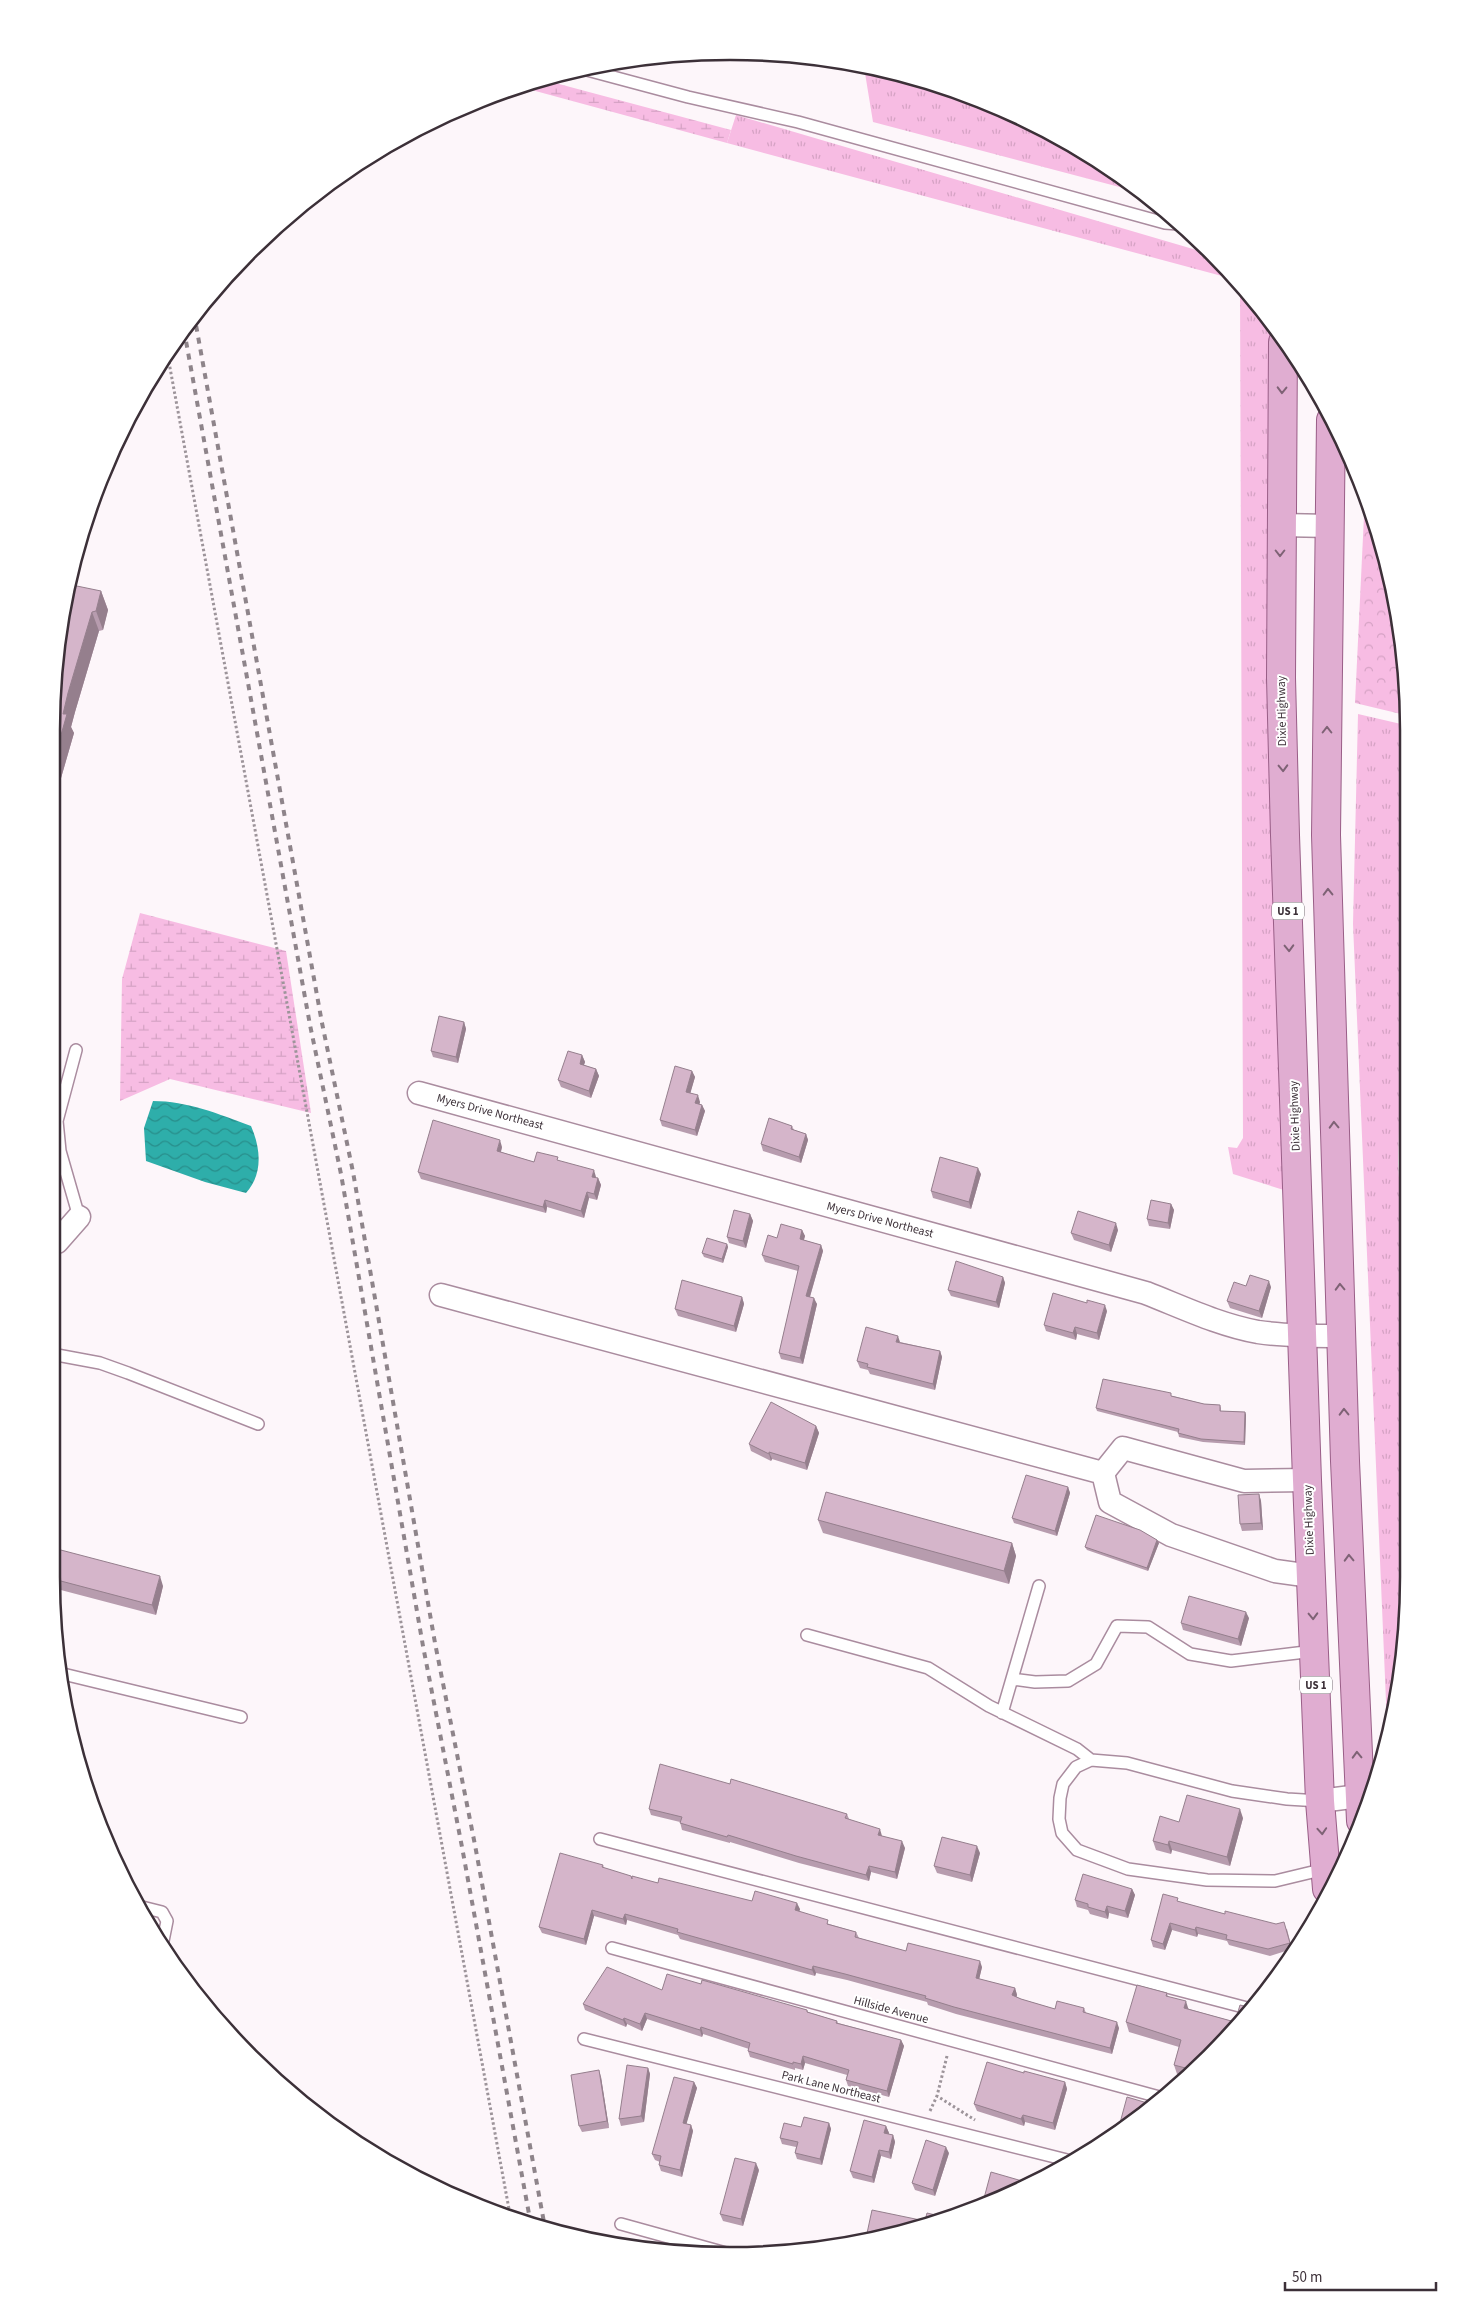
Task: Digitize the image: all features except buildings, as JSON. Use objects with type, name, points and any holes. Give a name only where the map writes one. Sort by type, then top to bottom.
[{"type":"main road","name":"Dixie Highway","points":[[1283,352],[1280,525],[1285,834],[1307,1480],[1320,1801],[1326,1879]]},
{"type":"main road","points":[[1331,434],[1326,835],[1345,1461],[1360,1804]]},
{"type":"street","points":[[1280,525],[1331,526]]},
{"type":"street","name":"Myers Drive Northeast","points":[[419,1093],[1146,1292],[1228,1324],[1258,1332],[1302,1336],[1342,1336]]},
{"type":"street","points":[[60,1239],[79,1217]]},
{"type":"street","points":[[441,1295],[1104,1473]]},
{"type":"street","points":[[1307,1480],[1244,1481],[1123,1448],[1104,1473],[1110,1502],[1171,1535],[1275,1571],[1311,1576]]},
{"type":"street","points":[[1320,1801],[1358,1809]]},
{"type":"lane","points":[[599,73],[688,97],[798,122],[1167,222]]},
{"type":"lane","points":[[60,1110],[76,1050]]},
{"type":"lane","points":[[60,1151],[79,1217]]},
{"type":"lane","points":[[60,1356],[100,1363],[258,1424]]},
{"type":"lane","points":[[1002,1713],[1039,1586]]},
{"type":"lane","points":[[1012,1678],[1035,1682],[1068,1681],[1096,1664],[1117,1626],[1148,1627],[1190,1654],[1230,1661],[1314,1651]]},
{"type":"lane","points":[[807,1635],[928,1668],[1002,1713],[1077,1749],[1091,1760]]},
{"type":"lane","points":[[68,1675],[241,1717]]},
{"type":"lane","points":[[1320,1801],[1287,1799],[1232,1791],[1127,1763],[1091,1760],[1076,1767],[1063,1784],[1059,1820],[1062,1833],[1078,1850],[1128,1869],[1207,1880],[1276,1881],[1326,1879]]},
{"type":"lane","points":[[600,1839],[1244,2007]]},
{"type":"lane","points":[[148,1909],[162,1912],[167,1921],[164,1935]]},
{"type":"lane","name":"Hillside Avenue","points":[[612,1948],[1154,2096]]},
{"type":"lane","name":"Park Lane Northeast","points":[[584,2039],[1062,2159]]},
{"type":"lane","points":[[621,2224],[701,2246]]},
{"type":"path","points":[[169,364],[509,2209]]},
{"type":"path","points":[[951,2040],[937,2096],[976,2121]]},
{"type":"green space","points":[[865,74],[903,83],[986,111],[1026,129],[1065,150],[1124,188],[873,122]]},
{"type":"green space","points":[[556,83],[731,130],[727,143],[533,90]]},
{"type":"green space","points":[[736,115],[1198,251],[1223,276],[727,143]]},
{"type":"green space","points":[[1240,295],[1272,336],[1270,525],[1287,1191],[1233,1174],[1228,1147],[1237,1148],[1243,1138]]},
{"type":"green space","points":[[1364,515],[1387,599],[1399,686],[1400,714],[1355,703]]},
{"type":"green space","points":[[1358,714],[1400,724],[1400,1093],[1398,1164],[1400,1192],[1400,1577],[1399,1621],[1386,1711],[1353,924]]},
{"type":"green space","points":[[140,913],[286,951],[311,1113],[170,1079],[120,1101],[122,979]]},
{"type":"water","points":[[153,1101],[191,1106],[251,1126],[257,1144],[259,1161],[252,1186],[246,1193],[205,1182],[146,1161],[144,1128]]},
{"type":"railway","points":[[196,325],[322,1023],[353,1172],[435,1643],[475,1845],[544,2220]]},
{"type":"railway","points":[[186,340],[310,1025],[341,1174],[423,1646],[529,2215]]}]
